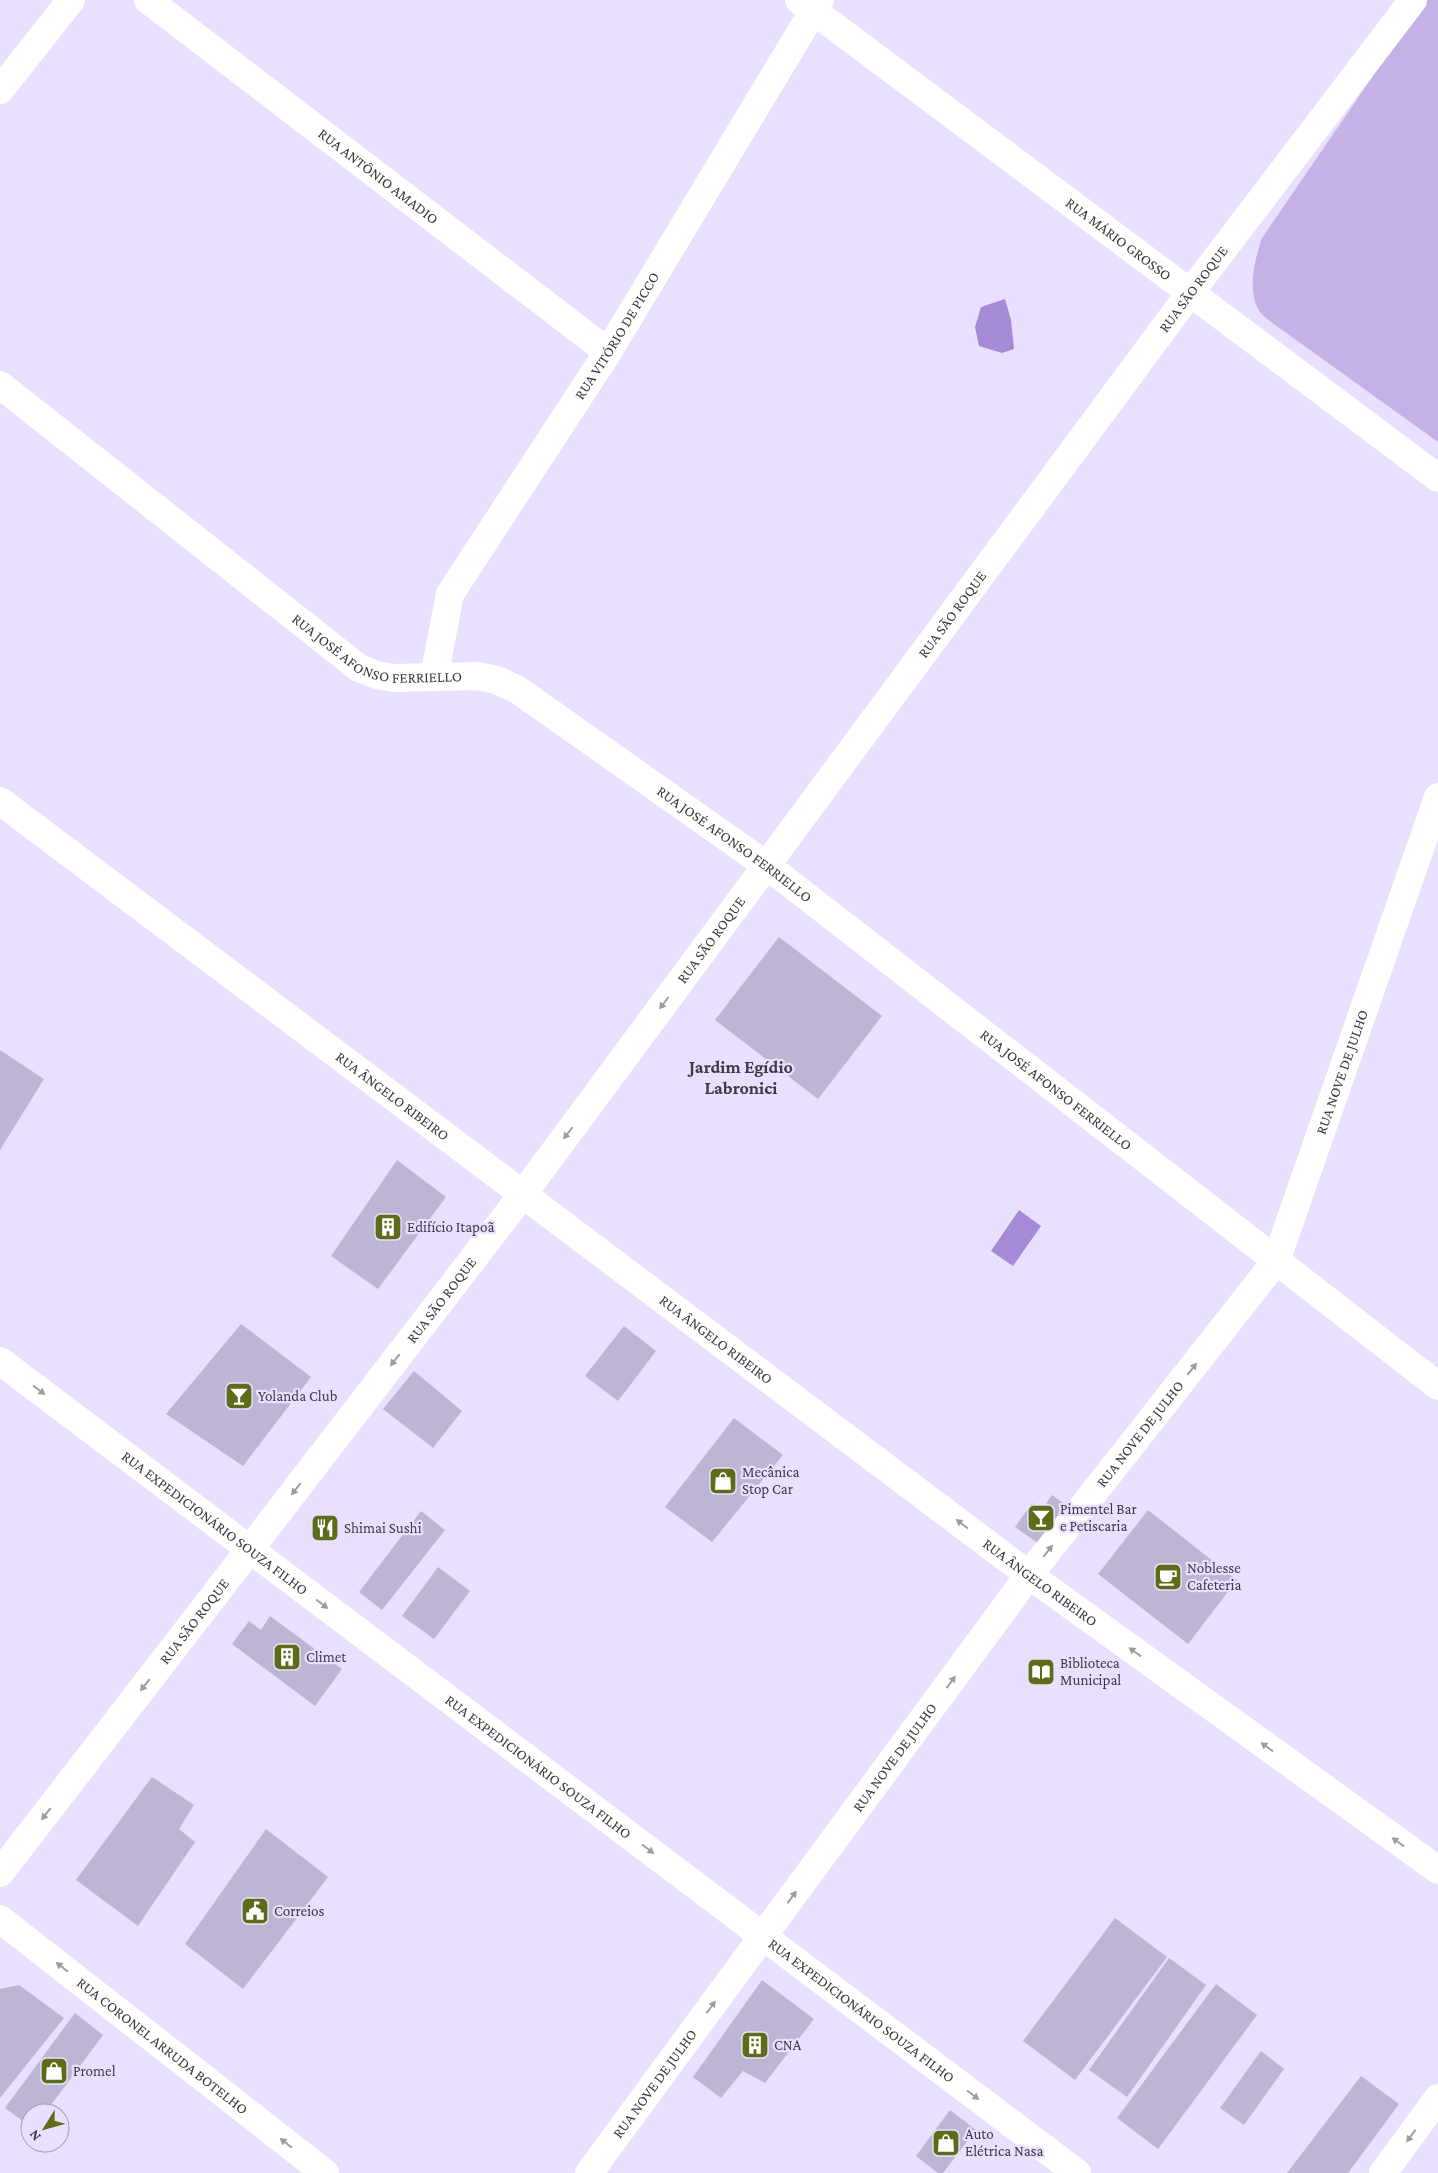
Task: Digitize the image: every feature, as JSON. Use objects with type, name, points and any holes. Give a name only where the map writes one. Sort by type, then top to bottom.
[{"type":"street","points":[[0,90],[71,0]]},
{"type":"street","name":"RUA ANTÔNIO AMADIO","points":[[148,0],[608,352]]},
{"type":"street","name":"RUA SÃO ROQUE","points":[[0,1873],[523,1194],[1190,293],[1413,0]]},
{"type":"street","name":"RUA VITÓRIO DE PICCO","points":[[434,677],[450,594],[608,352],[811,4]]},
{"type":"street","name":"RUA MÁRIO GROSSO","points":[[811,4],[1190,293],[1438,478]]},
{"type":"street","name":"RUA JOSÉ AFONSO FERRIELLO","points":[[0,385],[359,668],[377,675],[394,678],[477,676],[497,680],[518,690],[766,865],[1438,1386]]},
{"type":"street","name":"RUA NOVE DE JULHO","points":[[589,2173],[1029,1575],[1276,1261],[1438,797]]},
{"type":"street","name":"RUA ÂNGELO RIBEIRO","points":[[0,801],[1029,1575],[1438,1870]]},
{"type":"street","name":"RUA EXPEDICIONÁRIO SOUZA FILHO","points":[[0,1361],[1077,2173]]},
{"type":"street","name":"RUA CORONEL ARRUDA BOTELHO","points":[[0,1919],[325,2173]]},
{"type":"street","points":[[1383,2173],[1438,2098]]},
{"type":"shaded area","points":[[1425,0],[1438,0],[1438,442],[1267,319],[1258,309],[1253,291],[1255,263],[1262,238]]},
{"type":"shaded area","points":[[1005,299],[1011,320],[1014,349],[1002,353],[979,346],[975,327],[981,307]]},
{"type":"shaded area","points":[[1019,1210],[1041,1226],[1013,1266],[991,1251]]},
{"type":"building","points":[[779,937],[882,1016],[818,1099],[715,1020]]},
{"type":"building","points":[[0,1050],[44,1079],[0,1150]]},
{"type":"building","name":"Edifício Itapoã","points":[[397,1160],[446,1197],[378,1289],[331,1256]]},
{"type":"building","name":"Yolanda Club","points":[[241,1324],[311,1377],[243,1466],[166,1414]]},
{"type":"building","points":[[624,1326],[656,1351],[618,1401],[585,1376]]},
{"type":"building","points":[[414,1371],[462,1411],[433,1448],[383,1409]]},
{"type":"building","name":"Mecânica Stop Car","points":[[734,1418],[783,1455],[712,1542],[665,1507]]},
{"type":"building","name":"Pimentel Bar e Petiscaria","points":[[1052,1495],[1069,1507],[1042,1546],[1015,1527],[1032,1503],[1042,1510]]},
{"type":"building","name":"Noblesse Cafeteria","points":[[1148,1510],[1237,1580],[1188,1644],[1098,1574]]},
{"type":"building","points":[[421,1511],[445,1530],[382,1610],[359,1592]]},
{"type":"building","points":[[438,1567],[470,1591],[434,1639],[402,1616]]},
{"type":"building","name":"Climet","points":[[270,1616],[342,1669],[315,1706],[232,1644],[249,1621],[261,1630]]},
{"type":"building","points":[[152,1777],[194,1805],[179,1829],[195,1842],[138,1926],[76,1880]]},
{"type":"building","name":"Correios","points":[[266,1829],[328,1877],[243,1989],[185,1944]]},
{"type":"building","points":[[1115,1918],[1167,1957],[1075,2080],[1023,2041]]},
{"type":"building","points":[[1169,1958],[1206,1985],[1127,2097],[1089,2070]]},
{"type":"building","name":"CNA","points":[[762,1980],[814,2019],[765,2083],[743,2071],[721,2098],[693,2077]]},
{"type":"building","points":[[1216,1984],[1257,2015],[1158,2149],[1117,2118]]},
{"type":"building","points":[[19,1985],[64,2018],[0,2098],[0,1989]]},
{"type":"building","name":"Promel","points":[[75,2013],[103,2035],[52,2103],[20,2103],[20,2119],[5,2108]]},
{"type":"building","points":[[1261,2051],[1284,2069],[1244,2125],[1220,2108]]},
{"type":"building","points":[[1361,2076],[1399,2104],[1348,2173],[1287,2173]]},
{"type":"building","name":"Auto Elétrica Nasa","points":[[950,2110],[976,2130],[943,2173],[938,2173],[916,2156]]},
{"type":"place","name":"Edifício Itapoã","points":[[388,1227]]},
{"type":"place","name":"Yolanda Club","points":[[239,1396]]},
{"type":"place","name":"Mecânica Stop Car","points":[[723,1481]]},
{"type":"place","name":"Pimentel Bar e Petiscaria","points":[[1041,1518]]},
{"type":"place","name":"Shimai Sushi","points":[[325,1528]]},
{"type":"place","name":"Noblesse Cafeteria","points":[[1168,1577]]},
{"type":"place","name":"Climet","points":[[287,1657]]},
{"type":"place","name":"Biblioteca Municipal","points":[[1041,1672]]},
{"type":"place","name":"Correios","points":[[255,1911]]},
{"type":"place","name":"CNA","points":[[755,2045]]},
{"type":"place","name":"Promel","points":[[54,2071]]},
{"type":"place","name":"Auto Elétrica Nasa","points":[[946,2143]]},
{"type":"district","name":"Jardim Egídio Labronici","points":[[741,1077]]}]
